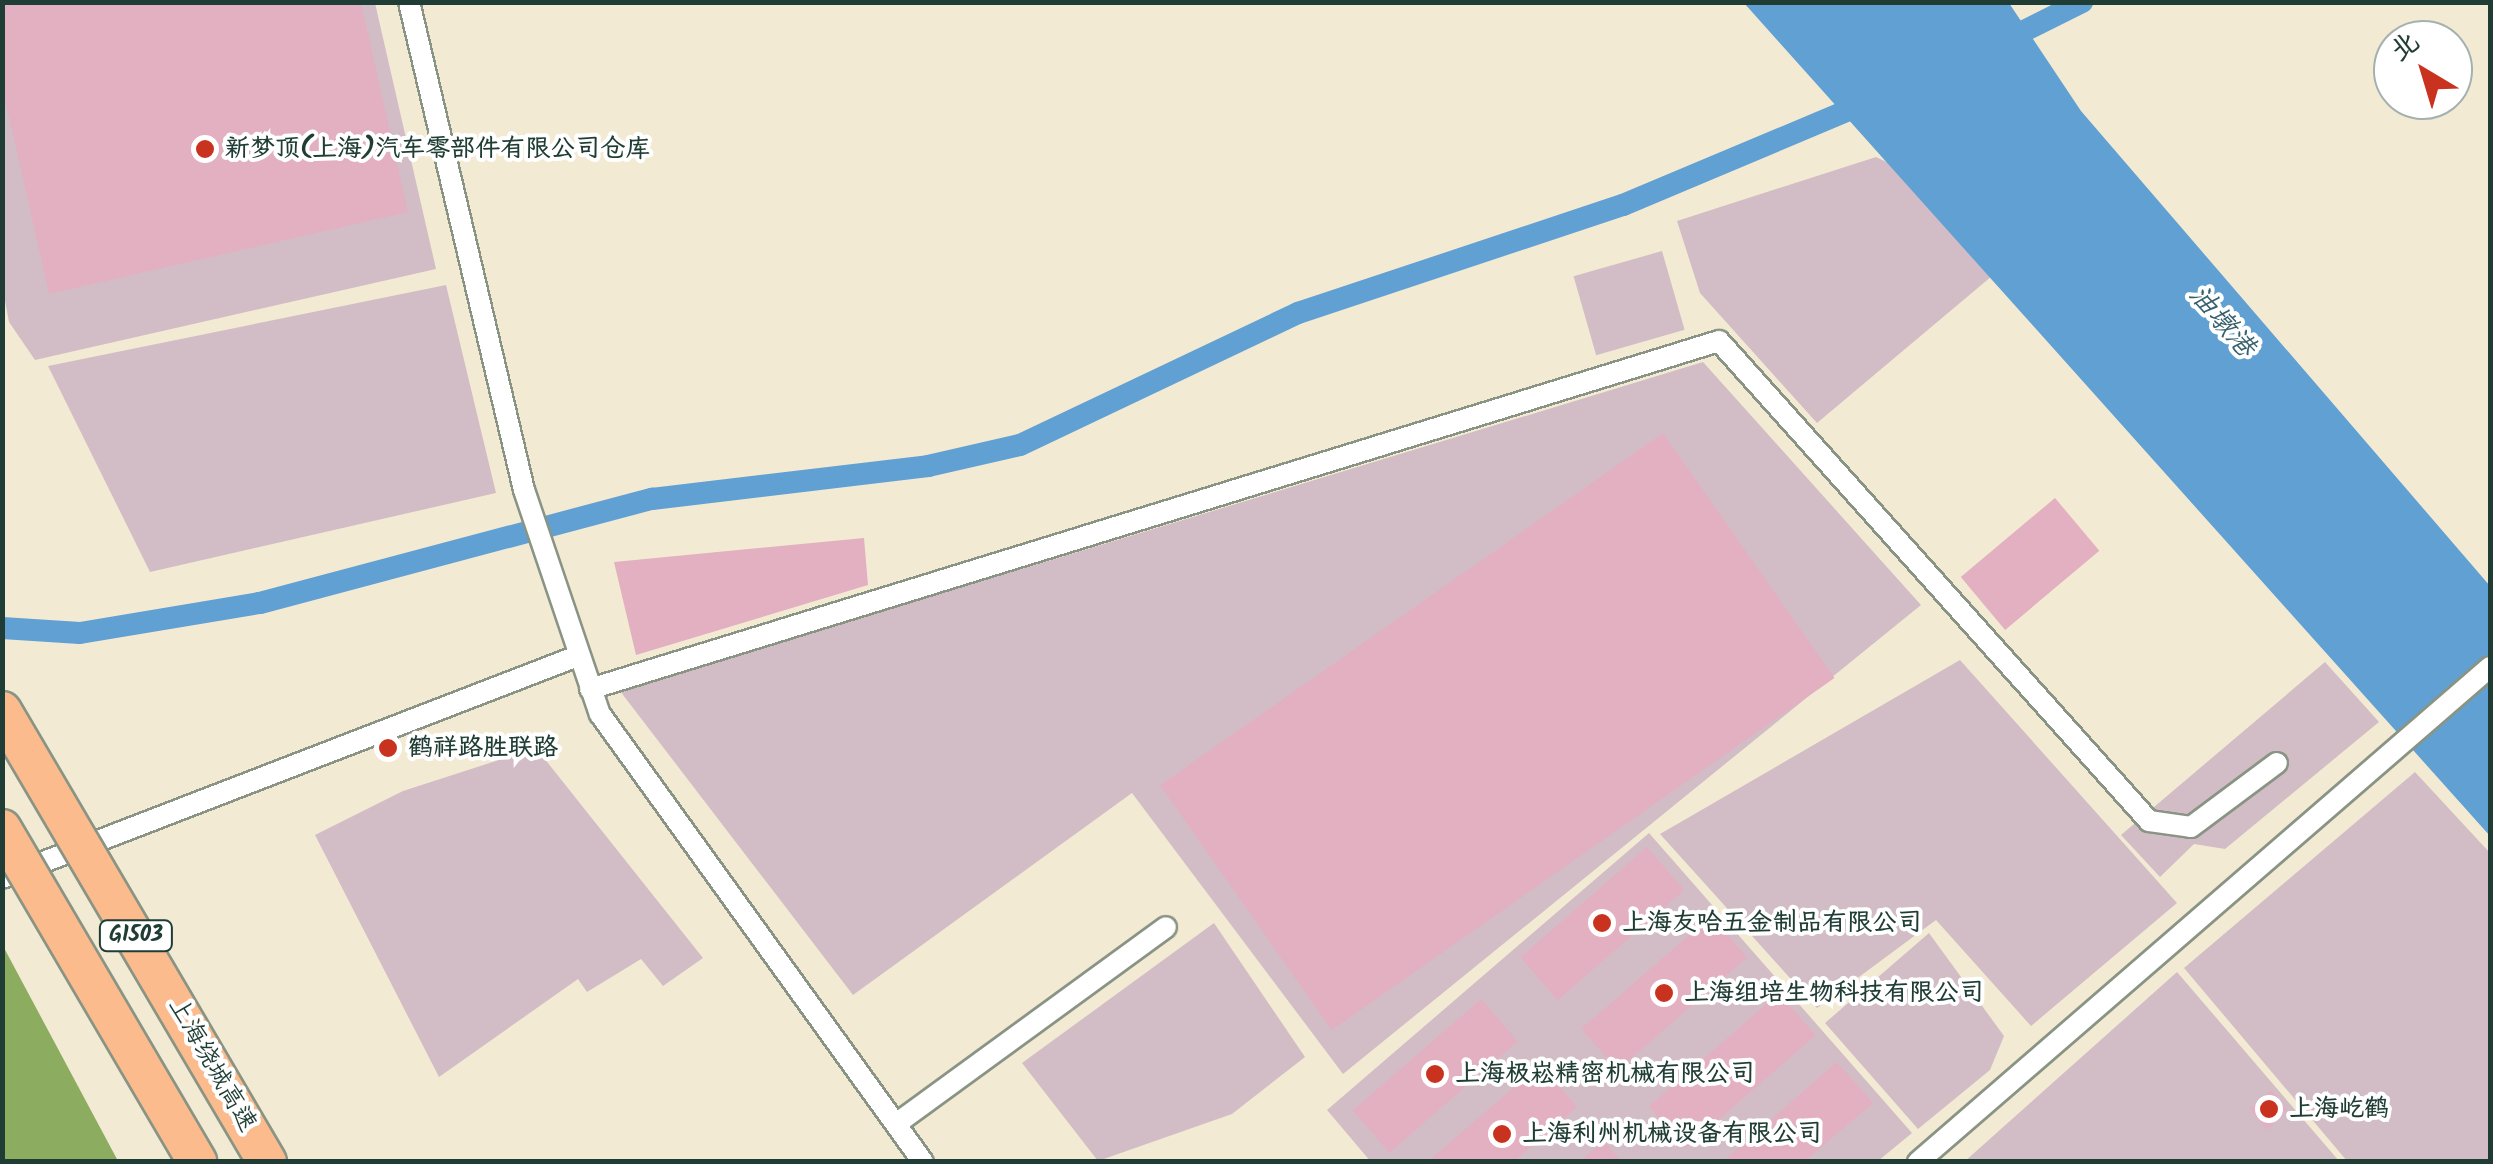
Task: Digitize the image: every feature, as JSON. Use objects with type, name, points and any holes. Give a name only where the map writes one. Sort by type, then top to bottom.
[{"type":"highway","name":"上海绕城高速","points":[[2,711],[267,1162]]},
{"type":"highway","name":"G1503","points":[[2,829],[197,1162]]},
{"type":"street","points":[[409,2],[524,490],[575,657],[590,690],[923,1162]]},
{"type":"street","points":[[590,690],[1719,341],[2149,821],[2191,827],[2277,763]]},
{"type":"street","points":[[2,878],[575,657]]},
{"type":"street","points":[[1918,1162],[2490,667]]},
{"type":"street","points":[[896,1124],[1166,927]]},
{"type":"shaded area","name":"新梦顶(上海)汽车零部件有限公司仓库","points":[[2,3],[375,3],[436,269],[35,360],[9,322],[3,290]]},
{"type":"shaded area","points":[[1876,157],[1895,166],[1992,276],[1817,423],[1700,293],[1677,221]]},
{"type":"shaded area","points":[[1662,251],[1685,330],[1596,355],[1574,276]]},
{"type":"shaded area","points":[[446,285],[496,493],[150,572],[48,366]]},
{"type":"shaded area","points":[[1703,362],[1921,605],[1343,1074],[1132,793],[853,995],[620,691]]},
{"type":"shaded area","points":[[1960,660],[2177,903],[2031,1026],[1936,920],[1817,1008],[1660,834]]},
{"type":"shaded area","points":[[2325,662],[2379,722],[2225,849],[2194,844],[2160,877],[2121,835]]},
{"type":"shaded area","points":[[536,748],[703,958],[663,986],[641,959],[587,992],[578,979],[439,1077],[315,835],[403,791]]},
{"type":"shaded area","points":[[2415,772],[2490,853],[2490,1161],[2347,1161],[2184,968]]},
{"type":"shaded area","points":[[1649,833],[1912,1133],[1878,1161],[1371,1162],[1327,1110]]},
{"type":"shaded area","points":[[1214,923],[1305,1057],[1232,1114],[1098,1161],[1022,1063]]},
{"type":"shaded area","points":[[1929,933],[2004,1036],[1990,1070],[1918,1129],[1825,1023]]},
{"type":"shaded area","points":[[2177,972],[2339,1161],[1964,1162]]},
{"type":"green space","points":[[3,946],[118,1161],[3,1161]]},
{"type":"water","name":"油墩港","points":[[1744,3],[2009,3],[2081,111],[2490,586],[2490,836]]},
{"type":"building","name":"新梦顶(上海)汽车零部件有限公司仓库","points":[[2,2],[361,2],[408,212],[49,294],[2,86]]},
{"type":"building","points":[[1663,433],[1834,678],[1332,1030],[1160,785]]},
{"type":"building","points":[[2055,498],[2099,551],[2005,630],[1961,577]]},
{"type":"building","points":[[864,538],[868,585],[636,655],[614,562]]},
{"type":"building","name":"上海友哈五金制品有限公司","points":[[1647,847],[1684,890],[1558,1000],[1520,957]]},
{"type":"building","name":"上海组培生物科技有限公司","points":[[1711,916],[1747,958],[1617,1070],[1581,1029]]},
{"type":"building","points":[[1779,993],[1816,1035],[1685,1149],[1648,1106]]},
{"type":"building","name":"上海极崧精密机械有限公司","points":[[1481,999],[1518,1041],[1389,1153],[1353,1111]]},
{"type":"building","points":[[1837,1062],[1873,1103],[1804,1162],[1722,1162]]},
{"type":"building","name":"上海利州机械设备有限公司","points":[[1541,1064],[1577,1107],[1513,1162],[1427,1162]]},
{"type":"building","name":"上海屹鹤","points":[[2272,1090],[2287,1110],[2267,1130],[2250,1109]]},
{"type":"building","points":[[1604,1141],[1622,1162],[1579,1162]]},
{"type":"waterway","points":[[2000,43],[2082,2]]},
{"type":"waterway","points":[[2,628],[80,633],[260,603],[652,499],[928,466],[1020,445],[1298,313],[1623,205],[1875,99]]},
{"type":"place","name":"新梦顶(上海)汽车零部件有限公司仓库","points":[[205,149]]},
{"type":"place","name":"鹤祥路胜联路","points":[[388,748]]},
{"type":"place","name":"上海友哈五金制品有限公司","points":[[1602,923]]},
{"type":"place","name":"上海组培生物科技有限公司","points":[[1664,993]]},
{"type":"place","name":"上海极崧精密机械有限公司","points":[[1435,1074]]},
{"type":"place","name":"上海屹鹤","points":[[2269,1109]]},
{"type":"place","name":"上海利州机械设备有限公司","points":[[1502,1134]]}]
